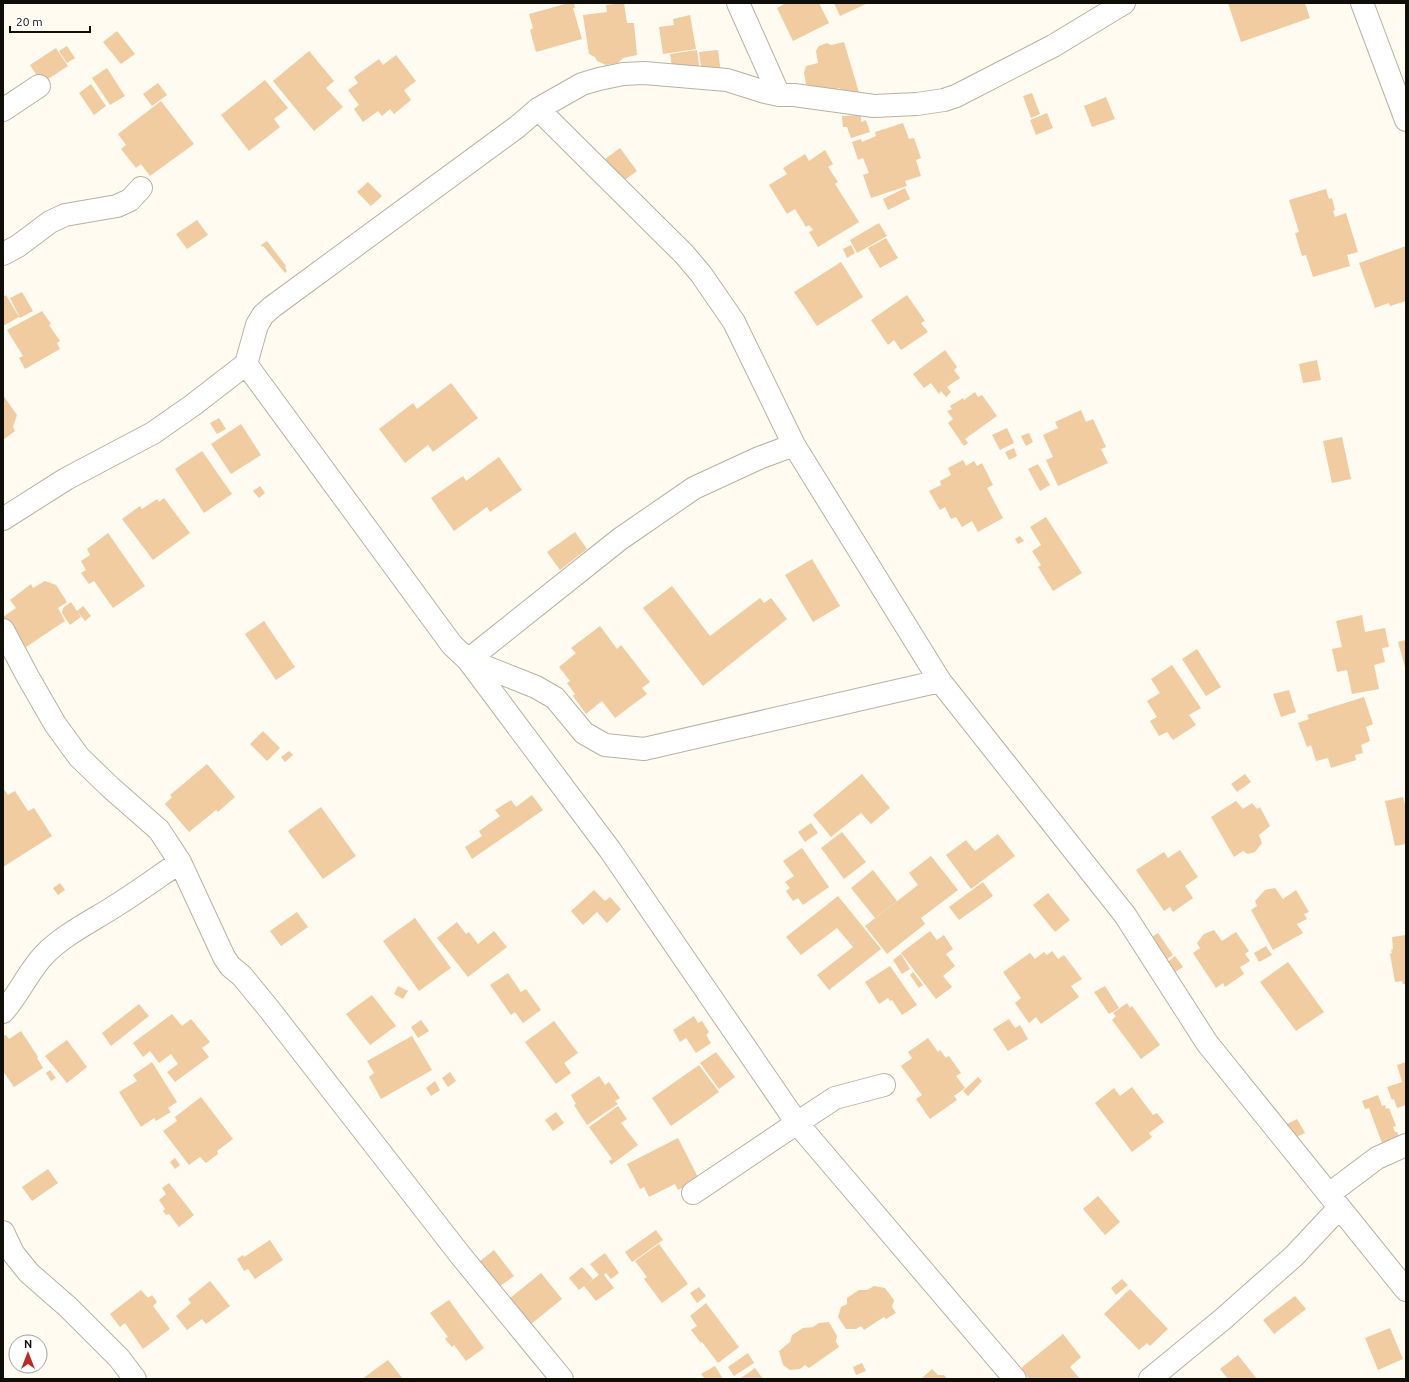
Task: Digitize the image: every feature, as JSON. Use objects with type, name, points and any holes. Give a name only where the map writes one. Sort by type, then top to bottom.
[{"type":"street","points":[[738,3],[779,95]]},
{"type":"street","points":[[3,519],[66,479],[153,433],[193,405],[246,364],[257,325],[272,307],[510,132],[538,109],[582,84],[623,74],[644,72],[727,80],[779,95],[794,95],[874,106],[917,104],[944,100],[956,96],[1053,46],[1124,3]]},
{"type":"street","points":[[1362,3],[1406,120]]},
{"type":"street","points":[[3,110],[39,86]]},
{"type":"street","points":[[538,109],[684,254],[702,274],[734,322],[794,445],[940,681],[1125,915],[1207,1042],[1406,1290]]},
{"type":"street","points":[[3,254],[18,246],[50,222],[65,215],[117,206],[130,200],[141,188]]},
{"type":"street","points":[[246,364],[441,632],[468,660],[610,850],[797,1123],[1015,1379]]},
{"type":"street","points":[[468,660],[620,539],[694,488],[759,458],[794,445]]},
{"type":"street","points":[[3,630],[55,724],[79,757],[110,787],[159,830],[180,862],[224,957],[230,966],[242,976],[269,1009],[461,1256],[562,1379]]},
{"type":"street","points":[[468,660],[536,687],[555,698],[584,733],[606,745],[644,749],[940,681]]},
{"type":"street","points":[[3,1012],[17,995],[32,970],[50,950],[180,862]]},
{"type":"street","points":[[693,1193],[835,1098],[884,1085]]},
{"type":"street","points":[[1150,1379],[1294,1256],[1334,1201],[1377,1158],[1406,1145]]},
{"type":"street","points":[[3,1232],[13,1253],[29,1272],[68,1307],[119,1358],[135,1379]]},
{"type":"building","points":[[574,3],[575,8],[573,8],[582,39],[536,52],[530,30],[533,28],[529,14]]},
{"type":"building","points":[[624,3],[627,23],[634,23],[637,55],[623,58],[618,63],[606,65],[597,61],[595,57],[589,54],[583,15],[607,12],[606,5]]},
{"type":"building","points":[[786,3],[819,3],[829,23],[793,41],[777,8]]},
{"type":"building","points":[[834,3],[868,3],[840,16]]},
{"type":"building","points":[[1228,3],[1305,3],[1310,18],[1241,42]]},
{"type":"building","points":[[690,15],[696,49],[663,54],[659,27],[674,25],[673,19]]},
{"type":"building","points":[[117,31],[135,54],[121,64],[103,42]]},
{"type":"building","points":[[844,42],[860,96],[844,100],[840,88],[817,95],[814,88],[806,84],[804,73],[806,66],[818,63],[816,51],[819,46],[827,43],[831,45]]},
{"type":"building","points":[[67,46],[75,58],[67,63],[59,51]]},
{"type":"building","points":[[56,48],[68,66],[42,83],[30,65]]},
{"type":"building","points":[[697,50],[700,72],[673,73],[670,54]]},
{"type":"building","points":[[718,50],[721,73],[702,75],[699,52]]},
{"type":"building","points":[[309,51],[334,81],[326,88],[343,107],[314,131],[273,81]]},
{"type":"building","points":[[396,55],[416,81],[404,90],[411,100],[394,114],[390,109],[382,116],[378,111],[363,122],[354,109],[359,105],[348,90],[358,83],[354,77],[379,59],[383,65]]},
{"type":"building","points":[[107,68],[125,96],[110,105],[92,78]]},
{"type":"building","points":[[265,80],[288,108],[274,119],[280,127],[249,151],[221,115]]},
{"type":"building","points":[[158,83],[167,95],[152,106],[143,94]]},
{"type":"building","points":[[91,84],[106,106],[94,115],[79,93]]},
{"type":"building","points":[[1032,93],[1040,114],[1031,118],[1023,96]]},
{"type":"building","points":[[1106,97],[1115,119],[1092,127],[1084,106]]},
{"type":"building","points":[[161,101],[194,144],[150,176],[141,164],[136,168],[121,149],[126,145],[118,134]]},
{"type":"building","points":[[1047,113],[1053,128],[1036,135],[1030,120]]},
{"type":"building","points":[[861,115],[861,122],[866,120],[870,132],[851,138],[847,127],[843,127],[842,116]]},
{"type":"building","points":[[903,123],[909,139],[914,138],[921,158],[916,160],[921,176],[905,181],[907,186],[871,198],[863,175],[869,173],[863,158],[858,160],[852,142],[861,139],[862,142],[876,136],[875,132]]},
{"type":"building","points":[[620,148],[637,171],[622,182],[605,159]]},
{"type":"building","points":[[825,150],[833,164],[828,167],[838,182],[835,184],[859,222],[818,247],[809,232],[813,230],[809,225],[806,227],[795,209],[787,214],[769,185],[787,174],[783,168],[805,154],[809,161]]},
{"type":"building","points":[[368,182],[382,196],[371,206],[357,192]]},
{"type":"building","points":[[905,188],[910,199],[888,210],[883,199]]},
{"type":"building","points":[[1326,189],[1329,199],[1332,198],[1335,217],[1346,213],[1358,252],[1347,255],[1350,266],[1313,277],[1306,255],[1302,256],[1295,233],[1299,232],[1289,200]]},
{"type":"building","points":[[197,220],[208,235],[187,249],[176,234]]},
{"type":"building","points":[[879,223],[887,236],[857,253],[850,240]]},
{"type":"building","points":[[886,238],[898,258],[880,268],[868,248]]},
{"type":"building","points":[[267,241],[286,266],[287,271],[285,273],[263,246],[262,247],[261,245]]},
{"type":"building","points":[[851,245],[855,253],[847,258],[843,249]]},
{"type":"building","points":[[1406,246],[1406,301],[1390,306],[1389,303],[1375,308],[1359,263]]},
{"type":"building","points":[[841,262],[863,297],[817,326],[794,292]]},
{"type":"building","points":[[22,292],[33,311],[20,318],[10,298]]},
{"type":"building","points":[[6,295],[19,317],[3,326],[3,297]]},
{"type":"building","points":[[907,295],[925,321],[921,323],[928,332],[901,350],[894,340],[888,345],[871,320]]},
{"type":"building","points":[[42,311],[51,324],[49,325],[60,341],[57,343],[60,349],[25,369],[19,358],[23,356],[7,330]]},
{"type":"building","points":[[945,350],[957,367],[954,370],[960,378],[947,387],[951,392],[946,397],[941,391],[939,394],[931,383],[924,388],[913,374]]},
{"type":"building","points":[[1317,360],[1321,380],[1303,383],[1299,364]]},
{"type":"building","points":[[451,383],[478,418],[433,452],[428,445],[405,463],[379,429],[413,403],[417,409]]},
{"type":"building","points":[[975,392],[978,397],[982,395],[997,416],[965,439],[968,443],[964,446],[948,423],[953,419],[947,411],[952,409],[950,406],[963,398],[964,400]]},
{"type":"building","points":[[3,395],[17,415],[13,427],[15,431],[3,440]]},
{"type":"building","points":[[1081,410],[1086,422],[1093,419],[1106,447],[1101,449],[1108,463],[1058,486],[1046,460],[1053,457],[1043,435],[1058,428],[1055,422]]},
{"type":"building","points":[[219,418],[226,429],[217,434],[210,423]]},
{"type":"building","points":[[241,424],[261,455],[231,474],[211,444]]},
{"type":"building","points":[[1007,428],[1014,443],[1000,450],[992,435]]},
{"type":"building","points":[[1029,433],[1033,442],[1026,446],[1021,436]]},
{"type":"building","points":[[1342,437],[1351,479],[1332,483],[1323,441]]},
{"type":"building","points":[[1014,448],[1017,456],[1009,460],[1005,452]]},
{"type":"building","points":[[202,451],[232,494],[204,513],[175,469]]},
{"type":"building","points":[[499,457],[522,490],[490,512],[487,507],[454,531],[431,498],[463,476],[466,481]]},
{"type":"building","points":[[963,460],[966,466],[974,461],[977,466],[982,463],[993,485],[987,488],[1003,518],[978,532],[972,521],[962,527],[956,517],[951,519],[945,507],[940,510],[929,491],[941,485],[940,481],[951,475],[948,468]]},
{"type":"building","points":[[1038,464],[1050,485],[1040,491],[1028,469]]},
{"type":"building","points":[[260,486],[265,493],[259,498],[253,491]]},
{"type":"building","points":[[164,498],[190,533],[153,560],[122,519],[140,506],[142,509],[157,499],[159,502]]},
{"type":"building","points":[[1046,517],[1082,573],[1053,591],[1038,567],[1041,565],[1032,551],[1041,545],[1030,527]]},
{"type":"building","points":[[575,532],[587,549],[560,570],[547,552]]},
{"type":"building","points":[[108,533],[145,586],[113,608],[94,581],[89,584],[81,573],[86,570],[81,561],[90,555],[87,549]]},
{"type":"building","points":[[1020,536],[1024,541],[1018,544],[1015,539]]},
{"type":"building","points":[[812,559],[840,606],[813,622],[785,575]]},
{"type":"building","points":[[45,581],[56,585],[67,602],[58,608],[65,621],[26,647],[3,617],[16,608],[10,600],[31,584],[33,588]]},
{"type":"building","points":[[672,586],[710,636],[760,598],[764,603],[771,598],[787,619],[703,686],[643,608]]},
{"type":"building","points":[[71,602],[77,611],[83,606],[91,616],[85,621],[78,612],[81,617],[70,625],[62,613],[63,608]]},
{"type":"building","points":[[1362,615],[1365,632],[1385,628],[1389,647],[1382,648],[1385,662],[1374,665],[1379,689],[1352,694],[1347,670],[1337,672],[1332,649],[1342,647],[1336,621]]},
{"type":"building","points":[[264,621],[295,667],[276,680],[245,634]]},
{"type":"building","points":[[600,626],[617,649],[621,645],[650,682],[642,688],[647,694],[615,718],[602,701],[586,714],[573,696],[575,694],[567,683],[570,681],[559,667],[576,653],[571,648]]},
{"type":"building","points":[[1406,640],[1406,671],[1398,642]]},
{"type":"building","points":[[1197,649],[1221,687],[1206,696],[1182,659]]},
{"type":"building","points":[[1172,665],[1201,708],[1189,715],[1196,725],[1173,740],[1167,732],[1159,736],[1150,721],[1157,717],[1147,701],[1160,693],[1151,679]]},
{"type":"building","points":[[1289,690],[1296,712],[1281,717],[1273,694]]},
{"type":"building","points":[[1364,697],[1373,724],[1366,727],[1370,741],[1361,745],[1363,753],[1355,755],[1356,760],[1331,768],[1328,758],[1316,761],[1311,745],[1307,747],[1298,723],[1309,719],[1307,715]]},
{"type":"building","points":[[263,731],[280,748],[267,761],[250,744]]},
{"type":"building","points":[[289,751],[293,755],[285,762],[281,757]]},
{"type":"building","points":[[207,764],[235,797],[218,812],[216,810],[189,832],[165,804],[172,797],[170,795]]},
{"type":"building","points":[[862,774],[890,808],[871,824],[861,813],[831,837],[813,815]]},
{"type":"building","points":[[1245,774],[1251,782],[1237,792],[1231,784]]},
{"type":"building","points":[[3,788],[8,795],[15,791],[28,811],[34,808],[52,836],[3,867]]},
{"type":"building","points":[[532,795],[543,810],[472,859],[465,847],[482,836],[479,831],[500,816],[495,810],[511,800],[516,807]]},
{"type":"building","points":[[1403,797],[1406,804],[1406,844],[1395,846],[1385,801]]},
{"type":"building","points":[[1236,801],[1243,809],[1252,803],[1257,809],[1260,807],[1270,826],[1259,835],[1262,843],[1255,852],[1248,854],[1243,851],[1234,857],[1211,817]]},
{"type":"building","points":[[321,807],[356,856],[323,879],[288,831]]},
{"type":"building","points":[[811,823],[818,833],[805,842],[798,832]]},
{"type":"building","points":[[842,832],[866,862],[844,879],[821,848]]},
{"type":"building","points":[[998,834],[1015,856],[971,889],[946,855],[966,840],[975,851]]},
{"type":"building","points":[[802,848],[829,887],[803,905],[798,898],[793,901],[786,891],[790,888],[785,882],[794,876],[783,861]]},
{"type":"building","points":[[1180,850],[1198,877],[1185,886],[1193,898],[1173,912],[1170,907],[1164,911],[1136,870],[1164,852],[1168,858]]},
{"type":"building","points":[[931,856],[958,890],[921,918],[925,924],[887,954],[865,926],[918,885],[909,873]]},
{"type":"building","points":[[873,870],[897,901],[875,918],[851,888]]},
{"type":"building","points":[[983,882],[993,896],[959,920],[949,907]]},
{"type":"building","points":[[60,883],[65,890],[58,895],[53,888]]},
{"type":"building","points":[[1275,888],[1283,899],[1296,890],[1309,912],[1304,914],[1307,919],[1297,924],[1303,933],[1273,950],[1251,910],[1257,906],[1255,901],[1265,890]]},
{"type":"building","points":[[594,890],[605,901],[610,897],[621,909],[607,923],[597,912],[583,925],[571,911]]},
{"type":"building","points":[[1048,893],[1070,920],[1055,932],[1033,905]]},
{"type":"building","points":[[838,896],[881,949],[829,990],[817,975],[853,947],[837,928],[801,955],[786,937]]},
{"type":"building","points":[[297,912],[308,927],[281,946],[270,931]]},
{"type":"building","points":[[415,918],[451,968],[419,991],[383,941]]},
{"type":"building","points":[[457,922],[466,934],[469,932],[478,944],[494,931],[507,947],[468,977],[437,938]]},
{"type":"building","points":[[1214,930],[1222,941],[1236,932],[1249,951],[1245,954],[1250,961],[1240,967],[1244,974],[1225,987],[1223,983],[1216,988],[1193,953],[1200,948],[1197,943],[1204,934]]},
{"type":"building","points":[[930,931],[937,940],[944,935],[953,949],[946,954],[955,966],[943,976],[952,987],[936,999],[901,953]]},
{"type":"building","points":[[1158,933],[1173,955],[1163,962],[1147,940]]},
{"type":"building","points":[[1406,935],[1406,984],[1403,984],[1402,981],[1395,982],[1390,954],[1392,953],[1391,950],[1393,949],[1392,937]]},
{"type":"building","points":[[1266,946],[1272,955],[1259,962],[1254,953]]},
{"type":"building","points":[[1052,951],[1058,959],[1064,955],[1082,979],[1071,986],[1079,997],[1041,1024],[1036,1017],[1029,1023],[1015,1003],[1021,998],[1003,972],[1030,953],[1035,959],[1044,952],[1047,955]]},
{"type":"building","points":[[901,954],[910,969],[902,974],[893,960]]},
{"type":"building","points":[[1175,956],[1183,967],[1172,974],[1165,964]]},
{"type":"building","points":[[1288,962],[1324,1012],[1296,1031],[1260,982]]},
{"type":"building","points":[[890,966],[917,1005],[902,1015],[892,1000],[890,1001],[888,998],[879,1004],[865,982]]},
{"type":"building","points":[[913,972],[923,985],[919,988],[910,975]]},
{"type":"building","points":[[508,973],[521,992],[526,989],[541,1010],[523,1023],[515,1012],[511,1015],[490,985]]},
{"type":"building","points":[[398,986],[408,991],[403,999],[394,994]]},
{"type":"building","points":[[1105,986],[1119,1008],[1109,1014],[1094,992]]},
{"type":"building","points":[[372,995],[396,1026],[370,1045],[346,1014]]},
{"type":"building","points":[[1127,1003],[1130,1008],[1132,1006],[1160,1045],[1141,1059],[1112,1020],[1116,1016],[1113,1013]]},
{"type":"building","points":[[139,1004],[149,1016],[111,1046],[102,1033]]},
{"type":"building","points":[[172,1014],[182,1026],[191,1019],[210,1042],[202,1048],[209,1057],[175,1082],[167,1072],[178,1064],[171,1054],[159,1063],[150,1051],[143,1057],[133,1043]]},
{"type":"building","points":[[694,1016],[698,1023],[702,1021],[709,1032],[706,1035],[711,1043],[696,1053],[686,1038],[680,1042],[673,1030]]},
{"type":"building","points":[[1009,1019],[1015,1028],[1020,1025],[1028,1039],[1008,1051],[993,1029]]},
{"type":"building","points":[[421,1020],[429,1031],[418,1038],[411,1027]]},
{"type":"building","points":[[554,1021],[578,1053],[564,1063],[571,1073],[556,1084],[525,1042]]},
{"type":"building","points":[[21,1031],[38,1057],[37,1058],[43,1068],[14,1087],[3,1071],[3,1036],[6,1035],[9,1039]]},
{"type":"building","points":[[412,1036],[432,1070],[381,1099],[369,1077],[374,1073],[367,1061]]},
{"type":"building","points":[[928,1038],[938,1052],[940,1050],[946,1058],[949,1056],[961,1073],[956,1076],[965,1088],[954,1096],[957,1100],[930,1119],[916,1099],[922,1095],[901,1066],[912,1058],[908,1052]]},
{"type":"building","points":[[67,1040],[87,1067],[67,1083],[45,1056]]},
{"type":"building","points":[[716,1052],[735,1077],[719,1089],[700,1063]]},
{"type":"building","points":[[152,1062],[177,1102],[168,1108],[171,1112],[156,1121],[154,1118],[141,1127],[119,1092],[137,1081],[133,1075]]},
{"type":"building","points":[[1406,1062],[1406,1105],[1397,1108],[1387,1087],[1402,1082],[1397,1065]]},
{"type":"building","points":[[699,1065],[719,1092],[671,1126],[652,1098]]},
{"type":"building","points":[[50,1070],[56,1078],[51,1081],[46,1073]]},
{"type":"building","points":[[450,1072],[456,1081],[448,1087],[442,1078]]},
{"type":"building","points":[[599,1076],[605,1085],[609,1082],[620,1098],[615,1101],[618,1104],[587,1125],[574,1105],[576,1104],[571,1095]]},
{"type":"building","points":[[978,1077],[982,1081],[968,1096],[963,1091]]},
{"type":"building","points":[[435,1081],[440,1090],[431,1096],[426,1088]]},
{"type":"building","points":[[1132,1087],[1153,1115],[1157,1113],[1164,1122],[1149,1133],[1152,1137],[1132,1152],[1095,1103],[1114,1088],[1120,1096]]},
{"type":"building","points":[[1378,1095],[1382,1106],[1385,1105],[1386,1109],[1389,1108],[1396,1126],[1393,1127],[1399,1137],[1382,1143],[1369,1108],[1365,1109],[1362,1101]]},
{"type":"building","points":[[201,1097],[233,1139],[217,1151],[218,1154],[206,1163],[200,1157],[189,1165],[163,1131],[177,1121],[175,1117]]},
{"type":"building","points":[[618,1106],[627,1119],[621,1123],[638,1145],[611,1165],[609,1161],[612,1159],[589,1127]]},
{"type":"building","points":[[556,1112],[564,1123],[553,1131],[545,1120]]},
{"type":"building","points":[[1297,1119],[1305,1133],[1292,1139],[1285,1125]]},
{"type":"building","points":[[678,1138],[699,1179],[678,1190],[675,1184],[649,1197],[644,1187],[640,1189],[627,1164]]},
{"type":"building","points":[[175,1158],[180,1165],[175,1169],[170,1162]]},
{"type":"building","points":[[48,1169],[58,1183],[32,1201],[22,1187]]},
{"type":"building","points":[[169,1183],[194,1215],[179,1227],[169,1214],[166,1215],[163,1211],[165,1209],[159,1200],[166,1194],[162,1188]]},
{"type":"building","points":[[1098,1196],[1120,1222],[1105,1235],[1083,1209]]},
{"type":"building","points":[[656,1230],[663,1240],[632,1262],[625,1252]]},
{"type":"building","points":[[270,1240],[283,1260],[255,1279],[248,1269],[244,1271],[237,1259],[243,1255],[244,1257]]},
{"type":"building","points":[[659,1244],[688,1284],[662,1303],[644,1279],[647,1277],[635,1261]]},
{"type":"building","points":[[494,1250],[514,1276],[492,1292],[475,1265]]},
{"type":"building","points":[[605,1253],[619,1273],[611,1279],[606,1273],[604,1275],[614,1288],[596,1301],[584,1286],[599,1275],[590,1264]]},
{"type":"building","points":[[582,1267],[593,1279],[579,1290],[569,1278]]},
{"type":"building","points":[[541,1273],[562,1299],[525,1329],[504,1303]]},
{"type":"building","points":[[1122,1279],[1128,1285],[1116,1295],[1111,1288]]},
{"type":"building","points":[[210,1281],[230,1306],[206,1324],[202,1319],[187,1330],[176,1316],[191,1303],[188,1299]]},
{"type":"building","points":[[874,1286],[885,1288],[894,1300],[892,1307],[896,1313],[886,1319],[884,1317],[864,1330],[861,1326],[856,1329],[846,1329],[838,1317],[841,1307],[847,1304],[847,1298],[859,1290],[867,1290]]},
{"type":"building","points":[[699,1287],[706,1296],[697,1303],[690,1293]]},
{"type":"building","points":[[1130,1289],[1168,1329],[1150,1346],[1147,1343],[1139,1350],[1104,1314]]},
{"type":"building","points":[[141,1290],[148,1298],[152,1295],[157,1302],[153,1306],[170,1329],[143,1349],[125,1323],[120,1327],[110,1314]]},
{"type":"building","points":[[1295,1296],[1306,1309],[1274,1334],[1263,1320]]},
{"type":"building","points":[[449,1300],[484,1348],[466,1361],[454,1345],[452,1347],[445,1339],[448,1337],[430,1313]]},
{"type":"building","points":[[706,1303],[739,1347],[718,1363],[691,1330],[697,1326],[690,1316]]},
{"type":"building","points":[[829,1322],[837,1336],[836,1342],[839,1347],[809,1368],[805,1365],[800,1369],[790,1370],[783,1365],[779,1351],[790,1342],[792,1335],[803,1328],[813,1327],[819,1323]]},
{"type":"building","points":[[1390,1328],[1403,1359],[1378,1370],[1365,1338]]},
{"type":"building","points":[[1063,1334],[1081,1357],[1070,1367],[1080,1379],[1029,1379],[1021,1368]]},
{"type":"building","points":[[748,1353],[754,1363],[734,1376],[728,1367]]},
{"type":"building","points":[[1238,1355],[1257,1379],[1228,1379],[1220,1369]]},
{"type":"building","points":[[388,1360],[403,1379],[362,1379]]},
{"type":"building","points":[[862,1363],[866,1371],[856,1375],[853,1367]]},
{"type":"building","points":[[715,1366],[723,1379],[705,1379],[701,1374]]},
{"type":"building","points":[[755,1368],[763,1379],[741,1378]]},
{"type":"building","points":[[932,1369],[938,1375],[944,1375],[947,1379],[921,1379]]}]
